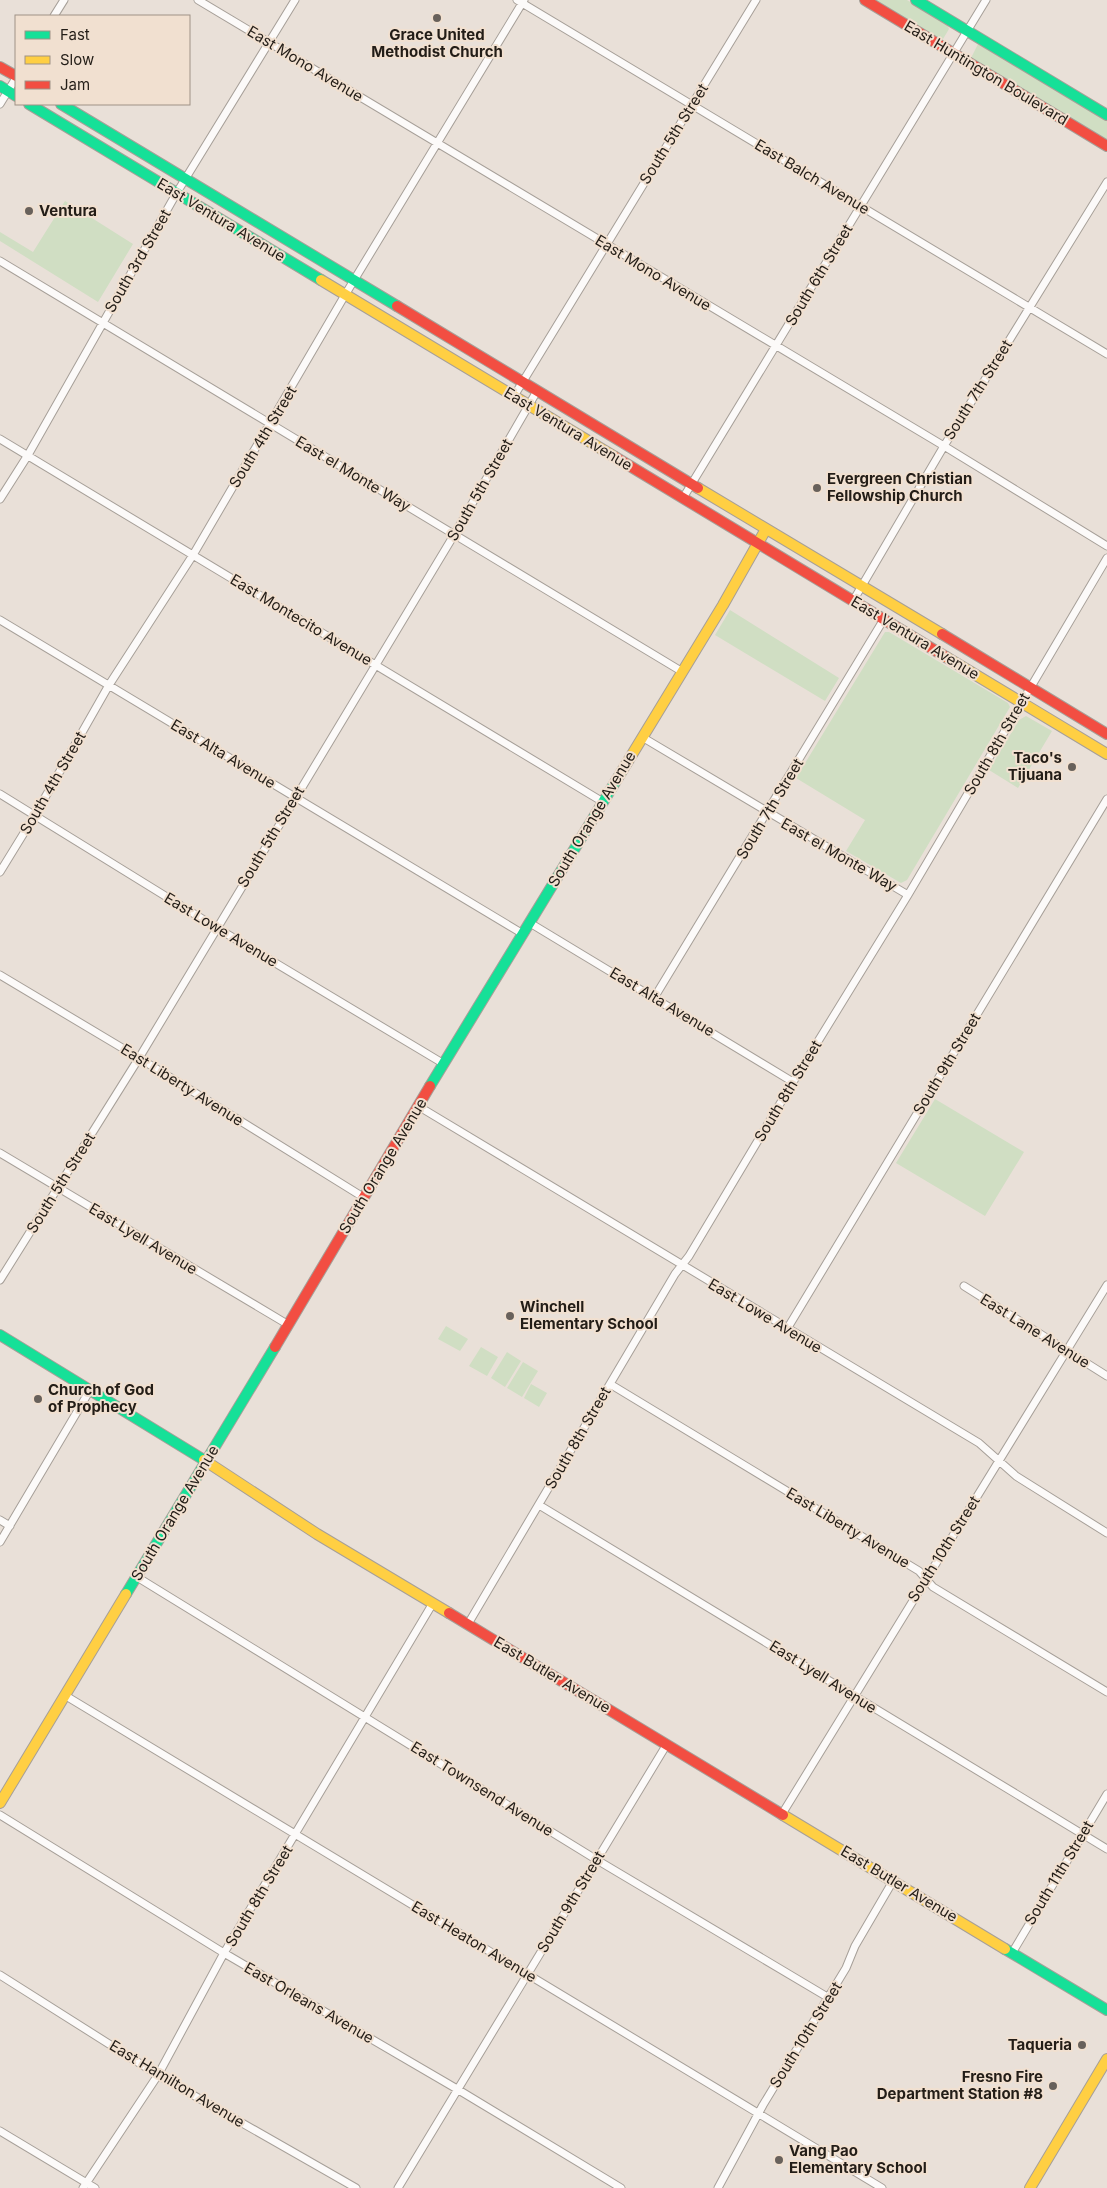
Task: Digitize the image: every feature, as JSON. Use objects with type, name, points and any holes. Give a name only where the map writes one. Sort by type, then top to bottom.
[{"type":"street","points":[[55,15],[64,0]]},
{"type":"street","name":"East Mono Avenue","points":[[198,0],[944,446],[1107,546]]},
{"type":"street","name":"South 3rd Street","points":[[0,499],[28,455],[176,194],[295,0]]},
{"type":"street","name":"South 5th Street","points":[[514,396],[756,0]]},
{"type":"street","name":"East Huntington Boulevard","points":[[865,0],[1107,146]]},
{"type":"street","name":"East Huntington Boulevard","points":[[916,0],[1107,115]]},
{"type":"street","name":"South 6th Street","points":[[683,498],[775,346],[820,276],[860,206],[986,0]]},
{"type":"street","name":"East Balch Avenue","points":[[521,1],[1107,354]]},
{"type":"street","name":"South 4th Street","points":[[0,872],[35,815],[109,685],[192,555],[271,424],[345,295],[438,144],[521,1]]},
{"type":"street","points":[[0,67],[15,76]]},
{"type":"street","points":[[0,104],[15,79]]},
{"type":"street","name":"East Ventura Avenue","points":[[31,105],[1107,754]]},
{"type":"street","name":"East Ventura Avenue","points":[[63,105],[1107,734]]},
{"type":"street","name":"South 7th Street","points":[[853,601],[944,446],[1107,182]]},
{"type":"street","name":"East el Monte Way","points":[[0,261],[681,671]]},
{"type":"street","name":"South 5th Street","points":[[0,1280],[139,1058],[454,534],[537,391]]},
{"type":"street","name":"East Montecito Avenue","points":[[0,439],[603,802]]},
{"type":"street","name":"South Orange Avenue","points":[[0,1803],[66,1696],[363,1197],[759,544],[766,529]]},
{"type":"street","name":"South 8th Street","points":[[468,1624],[610,1384],[908,895],[1107,558]]},
{"type":"street","name":"South 7th Street","points":[[654,998],[884,619]]},
{"type":"street","name":"East Alta Avenue","points":[[0,620],[523,934]]},
{"type":"street","name":"East el Monte Way","points":[[642,737],[908,895]]},
{"type":"street","name":"East Lowe Avenue","points":[[0,794],[217,928],[444,1064]]},
{"type":"street","name":"South 9th Street","points":[[787,1329],[1107,799]]},
{"type":"street","name":"East Alta Avenue","points":[[530,924],[793,1082]]},
{"type":"street","name":"East Liberty Avenue","points":[[0,975],[139,1058],[363,1197]]},
{"type":"street","name":"East Lowe Avenue","points":[[418,1106],[979,1443],[1006,1469],[1107,1533]]},
{"type":"street","name":"East Lyell Avenue","points":[[0,1153],[287,1324]]},
{"type":"street","name":"South 10th Street","points":[[782,1814],[997,1461],[1107,1285]]},
{"type":"street","name":"East Lane Avenue","points":[[964,1286],[1107,1376]]},
{"type":"street","name":"East Butler Avenue","points":[[0,1335],[206,1461],[317,1534],[1107,2010]]},
{"type":"street","name":"East Liberty Avenue","points":[[610,1384],[919,1571],[933,1586],[1107,1692]]},
{"type":"street","points":[[0,1542],[90,1390]]},
{"type":"street","name":"East Lyell Avenue","points":[[539,1505],[1107,1849]]},
{"type":"street","points":[[0,1520],[10,1526]]},
{"type":"street","name":"East Townsend Avenue","points":[[137,1577],[597,1860],[829,1998]]},
{"type":"street","name":"South 8th Street","points":[[84,2185],[158,2075],[224,1953],[434,1603]]},
{"type":"street","name":"East Heaton Avenue","points":[[66,1696],[882,2188]]},
{"type":"street","name":"South 9th Street","points":[[398,2188],[667,1744]]},
{"type":"street","name":"South 11th Street","points":[[1012,1953],[1107,1794]]},
{"type":"street","name":"East Orleans Avenue","points":[[0,1815],[224,1953],[457,2089],[621,2188]]},
{"type":"street","name":"South 10th Street","points":[[718,2188],[758,2114],[829,1998],[846,1968],[859,1939],[893,1881]]},
{"type":"street","name":"East Hamilton Avenue","points":[[0,1975],[158,2075],[356,2188]]},
{"type":"street","points":[[1030,2188],[1107,2059]]},
{"type":"street","points":[[0,2130],[84,2185],[95,2188]]},
{"type":"green space","points":[[872,0],[907,0],[947,24],[949,29],[943,39],[939,40]]},
{"type":"green space","points":[[978,44],[1107,120],[1107,141],[971,58]]},
{"type":"green space","points":[[65,201],[133,244],[98,302],[0,241],[0,232],[33,252]]},
{"type":"green space","points":[[730,610],[839,678],[825,701],[715,635]]},
{"type":"green space","points":[[885,632],[889,632],[1008,703],[1010,707],[907,880],[901,883],[846,851],[865,820],[796,778]]},
{"type":"green space","points":[[1026,716],[1052,731],[1018,788],[989,770],[1019,720]]},
{"type":"green space","points":[[935,1099],[1024,1152],[985,1216],[896,1163]]},
{"type":"green space","points":[[446,1326],[468,1339],[460,1351],[438,1339]]},
{"type":"green space","points":[[481,1347],[498,1357],[487,1376],[469,1366]]},
{"type":"green space","points":[[507,1352],[521,1361],[505,1387],[491,1378]]},
{"type":"green space","points":[[523,1362],[538,1371],[522,1397],[507,1388]]},
{"type":"green space","points":[[531,1384],[547,1393],[539,1407],[524,1398]]},
{"type":"traffic: fast","points":[[916,0],[1107,115]]},
{"type":"traffic: fast","points":[[0,86],[15,95]]},
{"type":"traffic: fast","points":[[31,105],[321,280]]},
{"type":"traffic: fast","points":[[63,105],[397,306]]},
{"type":"traffic: fast","points":[[430,1086],[622,771]]},
{"type":"traffic: fast","points":[[0,1335],[204,1460]]},
{"type":"traffic: fast","points":[[126,1594],[275,1347]]},
{"type":"traffic: fast","points":[[1005,1949],[1107,2010]]},
{"type":"traffic: slow","points":[[321,280],[615,457]]},
{"type":"traffic: slow","points":[[698,488],[942,634]]},
{"type":"traffic: slow","points":[[622,771],[723,605],[766,529]]},
{"type":"traffic: slow","points":[[946,657],[1107,754]]},
{"type":"traffic: slow","points":[[204,1460],[317,1534],[449,1613]]},
{"type":"traffic: slow","points":[[0,1803],[126,1594]]},
{"type":"traffic: slow","points":[[783,1815],[1005,1949]]},
{"type":"traffic: slow","points":[[1030,2188],[1107,2059]]},
{"type":"traffic: jam","points":[[865,0],[1107,146]]},
{"type":"traffic: jam","points":[[0,67],[15,75]]},
{"type":"traffic: jam","points":[[397,306],[698,488]]},
{"type":"traffic: jam","points":[[615,457],[946,657]]},
{"type":"traffic: jam","points":[[942,634],[1107,734]]},
{"type":"traffic: jam","points":[[275,1347],[430,1086]]},
{"type":"traffic: jam","points":[[449,1613],[783,1815]]},
{"type":"place","name":"Grace United Methodist Church","points":[[437,18]]},
{"type":"place","name":"Ventura","points":[[29,211]]},
{"type":"place","name":"Evergreen Christian Fellowship Church","points":[[817,488]]},
{"type":"place","name":"Taco's Tijuana","points":[[1072,767]]},
{"type":"place","name":"Winchell Elementary School","points":[[510,1316]]},
{"type":"place","name":"Church of God of Prophecy","points":[[38,1399]]},
{"type":"place","name":"Taqueria","points":[[1082,2045]]},
{"type":"place","name":"Fresno Fire Department Station #8","points":[[1053,2086]]},
{"type":"place","name":"Vang Pao Elementary School","points":[[779,2160]]}]
